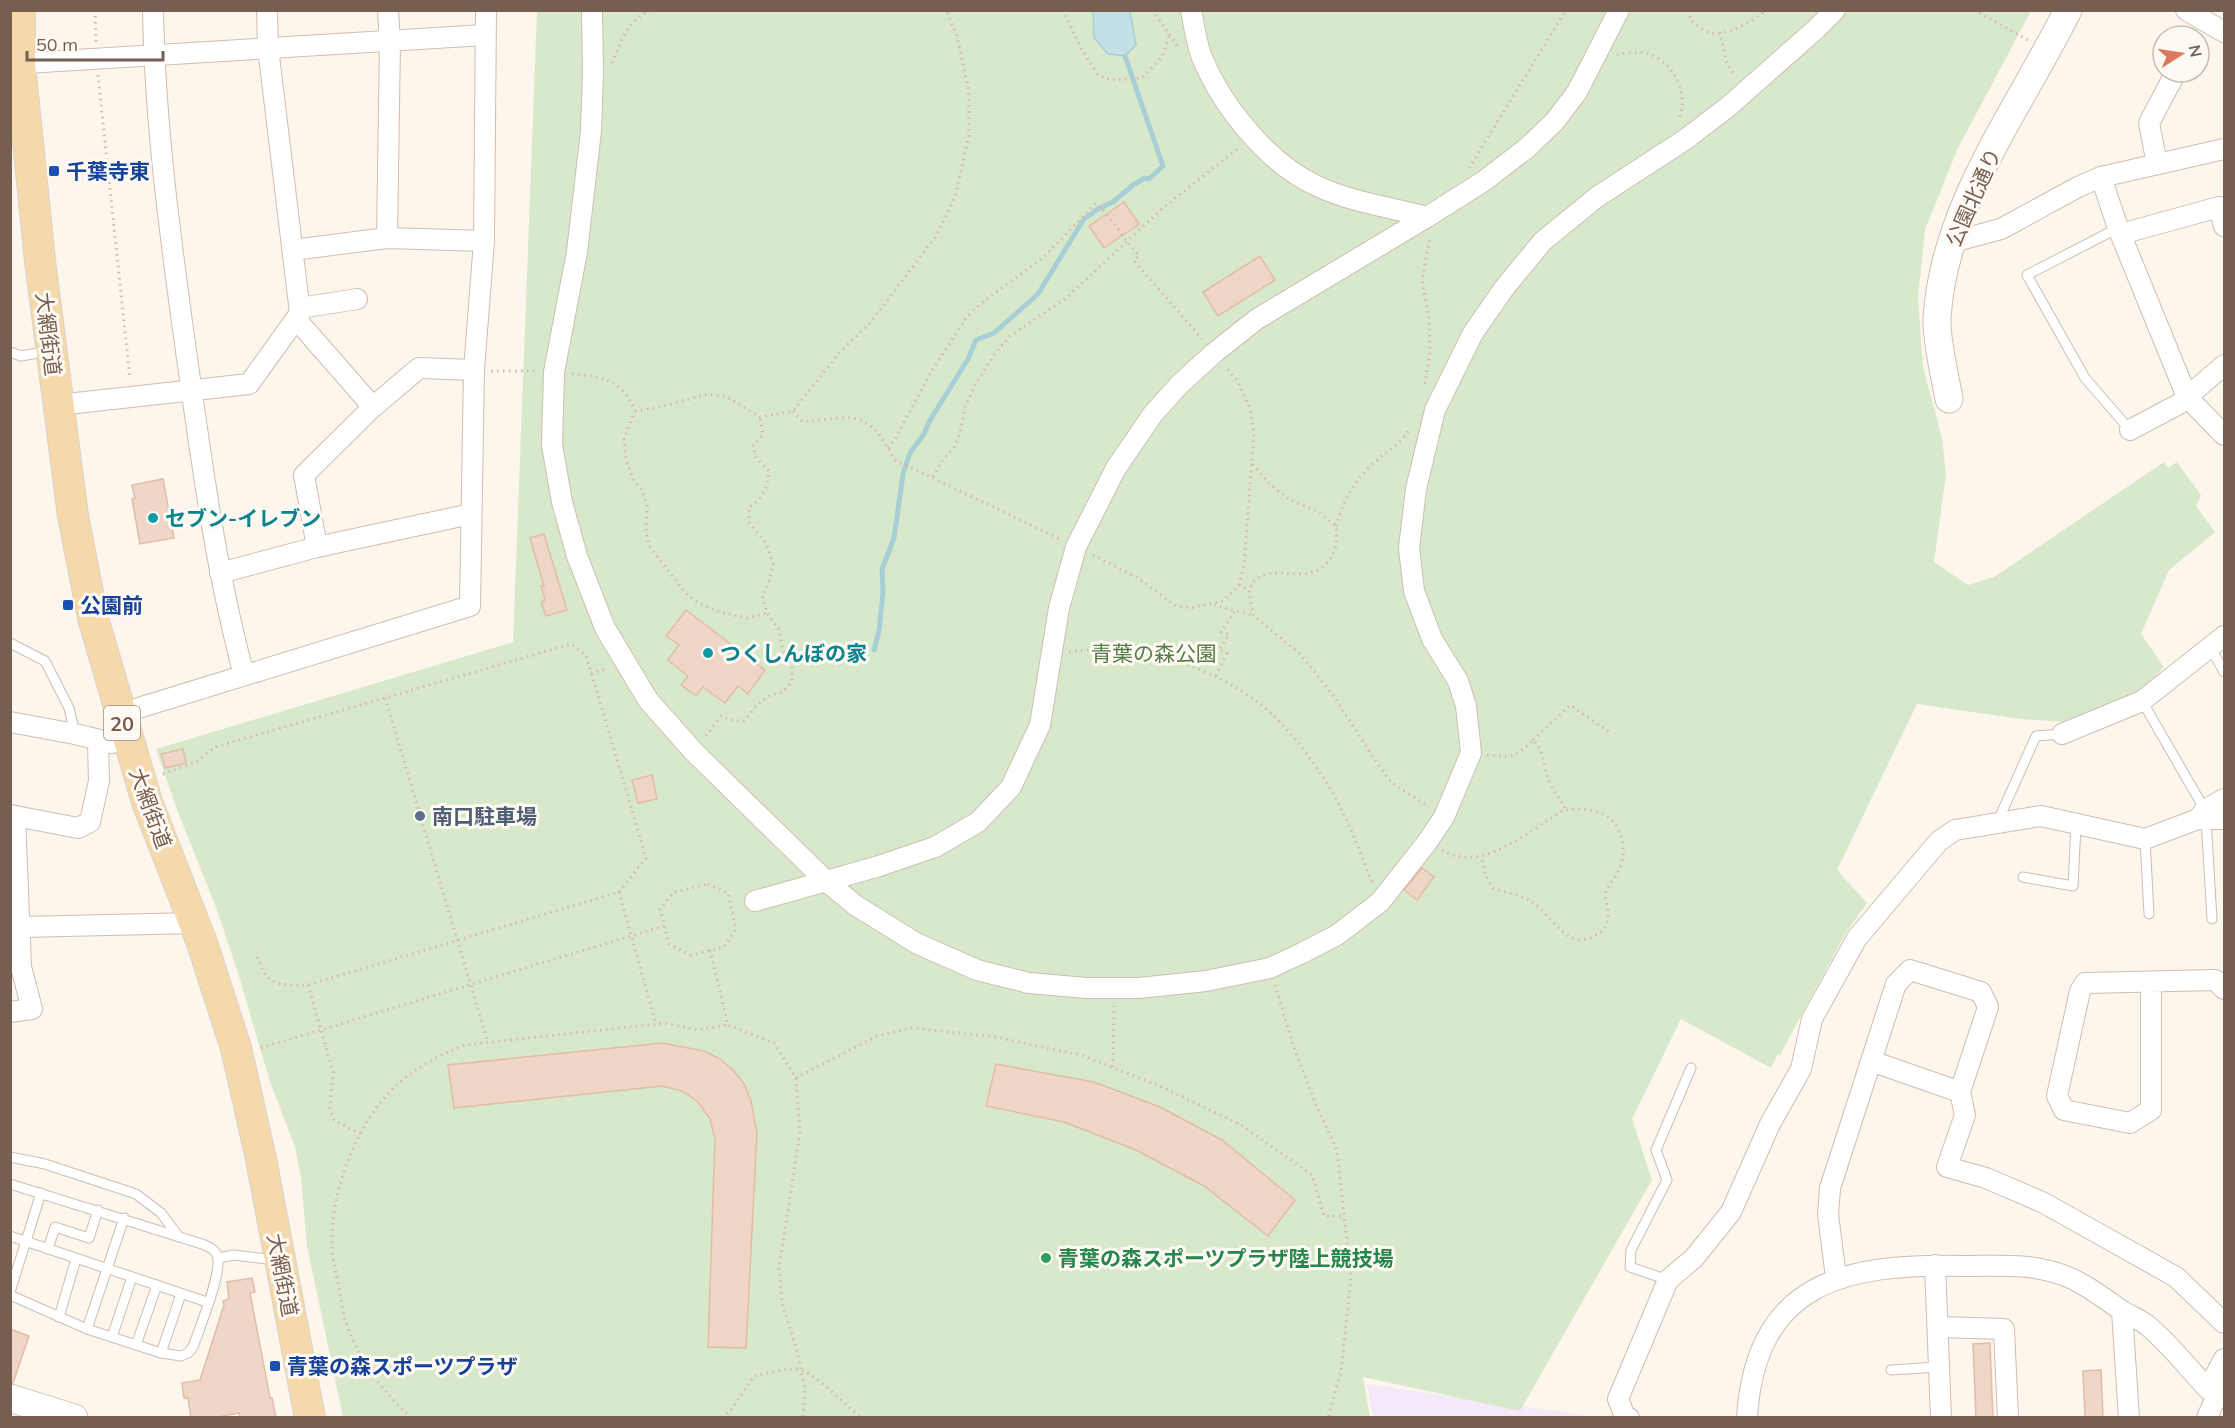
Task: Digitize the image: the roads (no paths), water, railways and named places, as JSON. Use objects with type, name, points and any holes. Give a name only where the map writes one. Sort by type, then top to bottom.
[{"type":"main road","name":"大網街道","points":[[20,10],[15,64],[73,516],[90,606],[119,714],[147,802],[195,923],[236,1048],[310,1418]]},
{"type":"street","points":[[153,10],[154,55],[167,216],[206,497],[227,612],[244,675]]},
{"type":"street","points":[[267,10],[268,48],[298,313],[373,407]]},
{"type":"street","points":[[387,238],[390,40],[388,10]]},
{"type":"street","points":[[119,714],[470,606],[474,370],[484,241],[486,10]]},
{"type":"street","points":[[592,10],[591,131],[577,252],[554,372],[552,445],[562,502],[577,556],[605,628],[648,700],[694,752],[826,881],[855,905],[916,943],[977,970],[1029,983],[1114,988],[1139,988],[1206,981],[1270,968],[1337,935],[1380,902],[1428,842],[1444,817],[1471,753],[1463,698],[1458,681],[1432,639],[1414,591],[1409,548],[1416,489],[1435,410],[1473,333],[1505,287],[1543,241],[1597,197],[1686,139],[1750,87],[1835,10]]},
{"type":"street","points":[[1191,10],[1200,52],[1215,87],[1253,136],[1285,167],[1316,186],[1357,201],[1427,217]]},
{"type":"street","points":[[755,901],[935,848],[978,822],[1011,787],[1040,725],[1059,608],[1076,547],[1116,468],[1153,414],[1214,353],[1257,319],[1484,181],[1527,148],[1555,121],[1577,92],[1620,10]]},
{"type":"street","name":"公園北通り","points":[[1949,399],[1937,320],[1944,264],[1962,211],[1992,150],[2048,52],[2068,10]]},
{"type":"street","points":[[2186,10],[2203,22],[2224,32]]},
{"type":"street","points":[[15,64],[485,35]]},
{"type":"street","points":[[2157,164],[2148,123],[2169,84]]},
{"type":"street","points":[[1952,242],[2001,229],[2101,177],[2224,148]]},
{"type":"street","points":[[2101,177],[2119,231],[2187,397],[2224,435]]},
{"type":"street","points":[[2119,231],[2219,207],[2224,226]]},
{"type":"street","points":[[292,250],[387,238],[484,241]]},
{"type":"street","points":[[58,405],[249,384],[298,313],[357,299]]},
{"type":"street","points":[[2130,430],[2179,404],[2224,365]]},
{"type":"street","points":[[317,547],[304,476],[373,407],[419,368],[474,370]]},
{"type":"street","points":[[220,573],[317,547],[471,514]]},
{"type":"street","points":[[2062,734],[2142,701],[2218,642]]},
{"type":"street","points":[[10,722],[129,746]]},
{"type":"street","points":[[10,1012],[32,1009],[21,967],[21,927],[13,815],[78,828],[90,822],[99,781],[98,741]]},
{"type":"street","points":[[1629,1418],[1625,1417],[1618,1399],[1668,1280],[1694,1258],[1731,1212],[1770,1124],[1801,1069],[1812,1019],[1857,938],[1939,841],[1955,830],[2041,816],[2145,839],[2208,817],[2224,800]]},
{"type":"street","points":[[21,927],[195,923]]},
{"type":"street","points":[[1836,1278],[1828,1214],[1830,1188],[1896,984],[1910,970],[1981,992],[1988,1007],[1960,1092],[1965,1115],[1947,1167],[1986,1178],[2044,1203],[2176,1277],[2224,1323]]},
{"type":"street","points":[[2151,982],[2151,1110],[2130,1123],[2064,1110],[2058,1096],[2080,991],[2085,983],[2215,980],[2224,989]]},
{"type":"street","points":[[1871,1061],[1960,1092]]},
{"type":"street","points":[[1935,1265],[1941,1418]]},
{"type":"street","points":[[1748,1418],[1753,1375],[1762,1348],[1778,1320],[1809,1290],[1836,1278],[1867,1271],[1935,1265],[2042,1268],[2093,1290],[2148,1326],[2208,1389],[2224,1359]]},
{"type":"street","points":[[2122,1311],[2129,1418]]},
{"type":"street","points":[[1939,1327],[2004,1329],[2008,1418]]},
{"type":"street","points":[[2207,1418],[2224,1379]]},
{"type":"street","points":[[10,1398],[74,1418]]},
{"type":"lane","points":[[2119,231],[2027,275],[2085,378],[2130,430]]},
{"type":"lane","points":[[10,351],[21,356],[51,350]]},
{"type":"lane","points":[[2218,642],[2224,672]]},
{"type":"lane","points":[[10,643],[45,661],[69,708],[75,734]]},
{"type":"lane","points":[[2142,701],[2208,817],[2212,919]]},
{"type":"lane","points":[[1997,823],[2036,736],[2062,734]]},
{"type":"lane","points":[[2023,878],[2073,886],[2076,825]]},
{"type":"lane","points":[[2145,839],[2149,914]]},
{"type":"lane","points":[[1668,1280],[1630,1267],[1630,1250],[1667,1180],[1656,1150],[1691,1068]]},
{"type":"lane","points":[[10,1157],[45,1164],[136,1194],[161,1214],[179,1237]]},
{"type":"lane","points":[[10,1184],[41,1193],[98,1210],[124,1218],[213,1249],[218,1258],[217,1273],[194,1347],[188,1353],[181,1356],[161,1353],[87,1329],[10,1294],[41,1193]]},
{"type":"lane","points":[[48,1249],[55,1227],[89,1238],[98,1210]]},
{"type":"lane","points":[[87,1329],[124,1218]]},
{"type":"lane","points":[[10,1236],[207,1302]]},
{"type":"lane","points":[[218,1258],[234,1255],[280,1261]]},
{"type":"lane","points":[[59,1317],[76,1258]]},
{"type":"lane","points":[[112,1337],[132,1277]]},
{"type":"lane","points":[[136,1345],[157,1286]]},
{"type":"lane","points":[[161,1353],[182,1294]]},
{"type":"lane","points":[[1891,1370],[1939,1367]]},
{"type":"water","points":[[1093,11],[1130,11],[1136,45],[1125,56],[1108,54],[1094,38]]},
{"type":"waterway","points":[[874,650],[879,631],[883,592],[882,569],[894,538],[903,474],[910,453],[924,434],[968,359],[976,340],[994,333],[1038,294],[1084,219],[1113,202],[1133,185],[1145,178],[1149,179],[1163,166],[1125,56]]},
{"type":"place","name":"千葉寺東","points":[[54,171]]},
{"type":"place","name":"セブン-イレブン","points":[[153,518]]},
{"type":"place","name":"公園前","points":[[68,605]]},
{"type":"place","name":"つくしんぼの家","points":[[708,653]]},
{"type":"place","name":"南口駐車場","points":[[420,816]]},
{"type":"place","name":"青葉の森スポーツプラザ陸上競技場","points":[[1046,1258]]},
{"type":"place","name":"青葉の森スポーツプラザ","points":[[275,1366]]},
{"type":"park label","name":"青葉の森公園","points":[[1154,653]]}]
